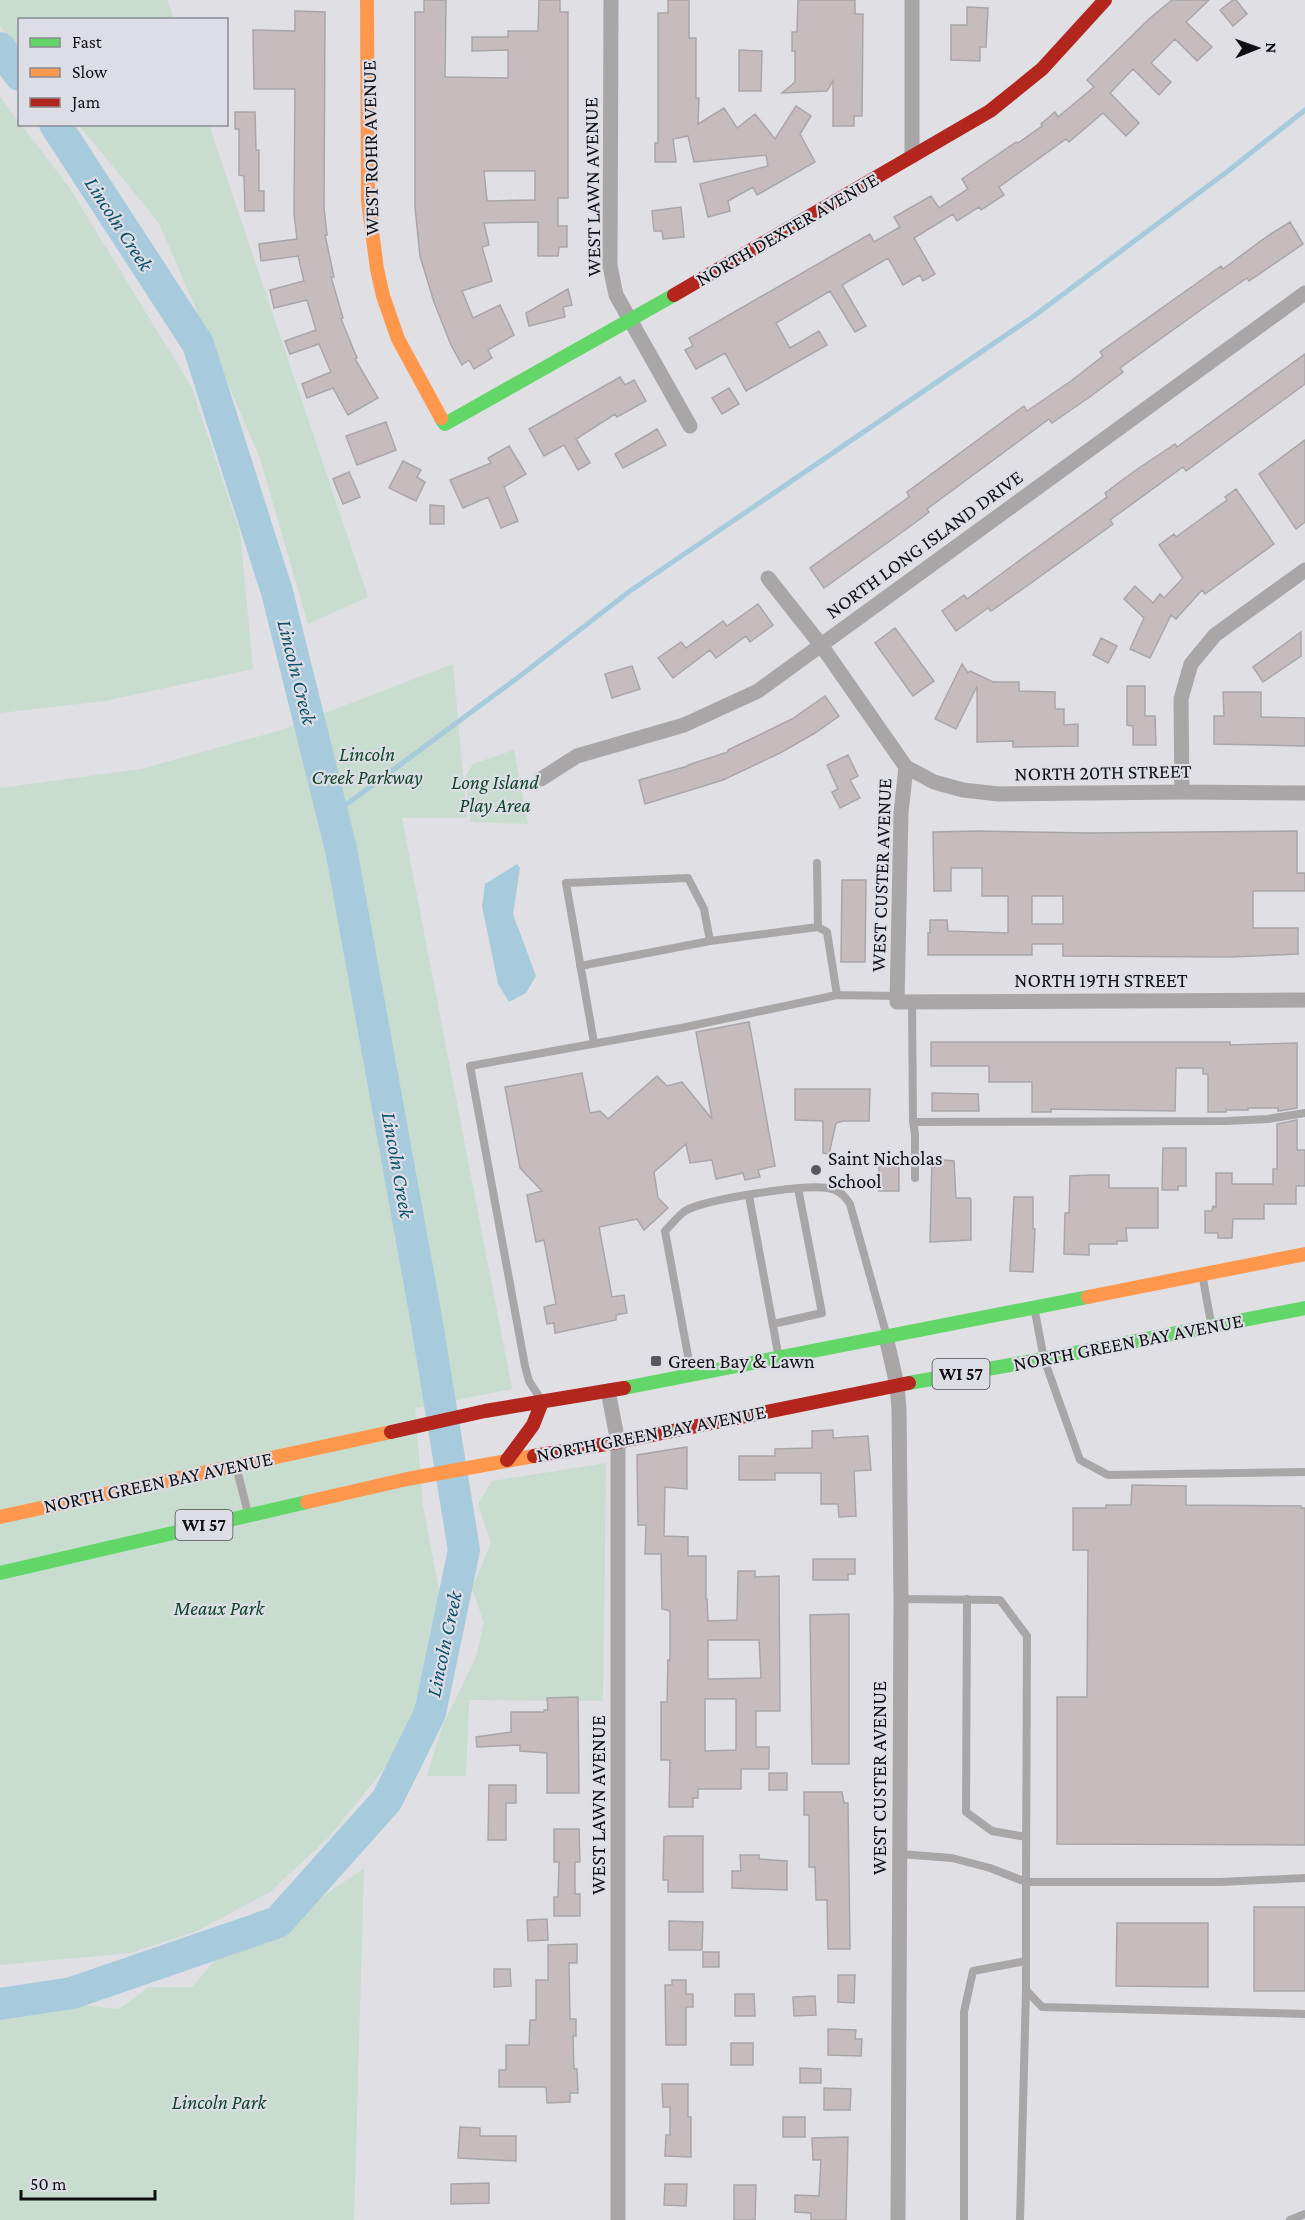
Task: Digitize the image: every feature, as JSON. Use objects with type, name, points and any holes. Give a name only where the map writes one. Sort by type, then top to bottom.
[{"type":"main road","name":"WEST ROHR AVENUE","points":[[368,0],[368,201],[370,230],[379,283],[395,333],[415,375],[444,424]]},
{"type":"main road","name":"NORTH DEXTER AVENUE","points":[[444,424],[630,320],[912,156],[955,134],[1024,84],[1060,51],[1105,0]]},
{"type":"main road","name":"NORTH GREEN BAY AVENUE","points":[[0,1516],[485,1412],[692,1375],[1305,1254]]},
{"type":"main road","name":"NORTH GREEN BAY AVENUE","points":[[0,1572],[407,1479],[618,1442],[897,1385],[1305,1308]]},
{"type":"main road","points":[[500,1461],[533,1425],[542,1402]]},
{"type":"street","name":"WEST LAWN AVENUE","points":[[612,0],[610,266],[616,295],[690,426]]},
{"type":"street","points":[[912,0],[912,156]]},
{"type":"street","name":"NORTH LONG ISLAND DRIVE","points":[[541,779],[577,756],[684,725],[758,691],[1305,293]]},
{"type":"street","points":[[1182,792],[1181,699],[1191,664],[1215,635],[1305,570]]},
{"type":"street","name":"WEST CUSTER AVENUE","points":[[768,578],[821,645],[906,767],[901,813],[902,1000]]},
{"type":"street","name":"NORTH 20TH STREET","points":[[906,767],[934,782],[963,790],[999,794],[1305,793]]},
{"type":"street","name":"NORTH 19TH STREET","points":[[902,1000],[1305,1000]]},
{"type":"street","name":"WEST CUSTER AVENUE","points":[[886,1337],[900,1409],[898,2220]]},
{"type":"street","name":"WEST LAWN AVENUE","points":[[608,1391],[618,1442],[618,2220]]},
{"type":"lane","points":[[817,863],[818,927]]},
{"type":"lane","points":[[594,1043],[567,883],[688,878],[705,909],[710,941]]},
{"type":"lane","points":[[580,966],[710,941],[818,927],[827,932],[837,995]]},
{"type":"lane","points":[[542,1402],[528,1381],[470,1066],[681,1028],[837,995],[902,1000],[915,1134],[915,1178]]},
{"type":"lane","points":[[913,1122],[1227,1121],[1268,1119],[1305,1113]]},
{"type":"lane","points":[[773,1324],[822,1313],[798,1188]]},
{"type":"lane","points":[[692,1375],[665,1230],[685,1211],[749,1196],[798,1188],[828,1188],[841,1192],[850,1204],[886,1337]]},
{"type":"lane","points":[[749,1196],[779,1358]]},
{"type":"lane","points":[[1202,1274],[1211,1326]]},
{"type":"lane","points":[[1034,1308],[1044,1359],[1080,1460],[1108,1475],[1305,1472]]},
{"type":"lane","points":[[235,1465],[249,1515]]},
{"type":"lane","points":[[901,1599],[1000,1600],[1027,1636],[1026,1990],[1020,2220]]},
{"type":"lane","points":[[967,1599],[966,1812],[992,1831],[1026,1837]]},
{"type":"lane","points":[[900,1854],[952,1858],[990,1868],[1026,1882],[1220,1882],[1305,1878]]},
{"type":"lane","points":[[964,2220],[964,2012],[973,1971],[1026,1961]]},
{"type":"lane","points":[[1026,1990],[1042,2007],[1305,2014]]},
{"type":"lane","points":[[1290,2220],[1305,2214]]},
{"type":"green space","points":[[0,0],[167,0],[174,18],[18,18],[18,49],[0,26]]},
{"type":"green space","points":[[0,97],[18,120],[18,126],[22,126],[69,187],[192,388],[240,532],[253,669],[105,701],[0,713]]},
{"type":"green space","points":[[80,126],[209,126],[368,597],[308,624],[260,458],[159,223]]},
{"type":"green space","name":"Meaux Park","points":[[453,664],[467,818],[402,818],[512,1389],[415,1408],[423,1505],[440,1596],[434,1666],[401,1748],[328,1838],[270,1892],[197,1931],[130,1953],[0,1965],[0,788],[141,769],[278,731]]},
{"type":"green space","name":"Long Island Play Area","points":[[514,750],[528,824],[470,822],[466,775],[473,764]]},
{"type":"green space","points":[[606,1463],[603,1701],[469,1700],[466,1776],[427,1776],[442,1727],[476,1657],[484,1623],[472,1588],[491,1543],[478,1504],[492,1481]]},
{"type":"green space","name":"Lincoln Park","points":[[364,1868],[354,2220],[0,2220],[0,2016],[83,2005],[119,2009],[149,1987],[192,1987],[219,1955],[274,1930]]},
{"type":"water","points":[[517,864],[520,868],[513,914],[536,976],[526,993],[509,1002],[498,984],[482,906],[485,884]]},
{"type":"building","points":[[424,0],[446,0],[445,77],[508,78],[508,50],[472,51],[472,37],[508,37],[508,31],[538,31],[539,0],[560,0],[560,12],[568,12],[568,198],[558,198],[558,226],[567,226],[567,247],[559,247],[558,256],[538,256],[538,222],[484,223],[489,245],[482,247],[492,281],[462,291],[473,318],[500,305],[514,335],[488,350],[492,358],[474,369],[469,360],[462,365],[451,345],[434,302],[420,256],[415,207],[415,12],[424,12]],"holes":[[[484,171],[535,171],[535,200],[487,201]]]},
{"type":"building","points":[[668,0],[689,0],[689,38],[696,38],[698,124],[724,108],[737,128],[755,114],[775,139],[796,106],[811,116],[800,134],[815,162],[757,195],[753,187],[728,201],[730,211],[708,217],[700,184],[768,166],[766,155],[694,162],[688,136],[673,139],[676,162],[655,162],[655,143],[658,143],[658,13],[668,13]]},
{"type":"building","points":[[798,0],[855,0],[855,14],[863,14],[862,116],[854,116],[854,126],[833,126],[833,81],[827,91],[782,93],[795,82],[795,51],[792,51],[792,32],[797,32]]},
{"type":"building","points":[[1172,0],[1209,0],[1186,22],[1212,47],[1197,61],[1175,39],[1151,63],[1171,82],[1159,95],[1133,69],[1110,93],[1139,123],[1126,136],[1103,113],[1069,142],[1066,139],[999,187],[1004,195],[981,210],[979,207],[957,221],[953,214],[914,238],[935,274],[923,281],[920,275],[903,285],[888,258],[842,285],[866,326],[855,332],[830,291],[776,323],[790,348],[819,331],[827,345],[746,391],[725,353],[696,369],[685,350],[693,346],[689,338],[870,234],[874,242],[900,227],[894,217],[931,196],[939,208],[968,189],[962,179],[1042,126],[1041,124],[1055,112],[1058,117],[1094,87],[1087,80],[1149,19]]},
{"type":"building","points":[[1236,0],[1247,14],[1233,26],[1220,10]]},
{"type":"building","points":[[967,7],[988,8],[986,47],[980,47],[980,61],[951,60],[951,25],[967,25]]},
{"type":"building","points":[[295,11],[325,12],[324,208],[327,235],[325,235],[334,277],[331,277],[343,318],[341,319],[357,358],[355,359],[378,398],[348,415],[333,388],[307,398],[302,384],[331,372],[319,344],[290,354],[285,341],[316,330],[307,300],[274,308],[270,290],[304,281],[298,256],[261,261],[259,244],[297,239],[294,213],[295,89],[254,89],[253,30],[295,31]]},
{"type":"building","points":[[739,50],[762,51],[761,91],[739,91]]},
{"type":"building","points":[[235,112],[255,112],[256,150],[259,150],[259,191],[264,191],[264,211],[245,211],[244,176],[239,175],[239,129],[235,129]]},
{"type":"building","points":[[681,207],[684,237],[663,239],[662,231],[654,231],[652,211]]},
{"type":"building","points":[[1290,222],[1303,244],[1249,281],[1247,278],[1120,368],[1123,372],[1091,396],[1052,423],[1049,419],[927,509],[929,512],[912,525],[824,588],[810,568],[909,497],[907,492],[1024,406],[1027,411],[1071,381],[1103,356],[1100,352],[1221,266],[1223,269]]},
{"type":"building","points":[[568,289],[572,305],[563,307],[565,317],[529,326],[526,313]]},
{"type":"building","points":[[1305,354],[1305,384],[1186,471],[1183,467],[1110,520],[1113,524],[1024,588],[991,611],[988,608],[956,631],[942,611],[964,595],[967,599],[1107,497],[1105,493],[1136,470],[1175,444],[1177,447]]},
{"type":"building","points":[[620,377],[625,385],[634,380],[646,401],[617,417],[615,414],[576,439],[590,463],[578,470],[564,445],[544,456],[529,429]]},
{"type":"building","points":[[729,388],[739,404],[722,414],[712,398]]},
{"type":"building","points":[[386,422],[396,450],[357,465],[346,436]]},
{"type":"building","points":[[657,429],[666,445],[623,468],[615,454]]},
{"type":"building","points":[[1305,440],[1305,522],[1296,529],[1259,474]]},
{"type":"building","points":[[509,446],[526,474],[504,487],[518,521],[501,528],[488,497],[463,508],[450,480],[491,463],[488,458]]},
{"type":"building","points":[[403,461],[421,470],[417,477],[425,482],[416,501],[389,488]]},
{"type":"building","points":[[349,472],[360,497],[343,504],[333,479]]},
{"type":"building","points":[[1236,489],[1274,544],[1205,594],[1202,590],[1176,619],[1171,615],[1150,658],[1130,649],[1144,618],[1124,599],[1135,586],[1153,603],[1160,594],[1164,598],[1183,578],[1159,545],[1174,534],[1176,537],[1227,500],[1225,497]]},
{"type":"building","points":[[430,505],[444,506],[444,524],[430,524]]},
{"type":"building","points":[[758,604],[773,625],[750,642],[746,636],[716,658],[710,650],[673,678],[658,658],[681,642],[686,648],[723,621],[727,626]]},
{"type":"building","points":[[895,628],[934,681],[913,696],[875,643]]},
{"type":"building","points":[[1301,632],[1301,656],[1263,682],[1253,667]]},
{"type":"building","points":[[1101,638],[1117,646],[1108,663],[1093,655]]},
{"type":"building","points":[[962,664],[968,673],[970,671],[993,682],[1019,682],[1019,691],[1055,692],[1055,709],[1064,709],[1064,725],[1078,724],[1078,746],[1013,747],[1013,741],[977,742],[977,686],[956,729],[935,719]]},
{"type":"building","points":[[632,666],[640,689],[612,698],[605,674]]},
{"type":"building","points":[[1127,686],[1145,686],[1145,716],[1155,716],[1156,745],[1133,745],[1133,726],[1127,725]]},
{"type":"building","points":[[1223,692],[1261,692],[1261,717],[1305,718],[1305,746],[1214,744],[1214,716],[1224,716]]},
{"type":"building","points":[[825,696],[839,716],[815,733],[780,753],[723,780],[645,804],[639,780],[728,752],[792,719]]},
{"type":"building","points":[[848,755],[858,776],[850,780],[860,798],[840,808],[832,792],[838,789],[827,765]]},
{"type":"building","points":[[1297,831],[1297,873],[1305,873],[1305,891],[1253,891],[1253,928],[1298,928],[1298,954],[1231,957],[1063,956],[1063,944],[1032,944],[1032,955],[928,955],[930,920],[947,920],[948,931],[1008,933],[1008,896],[982,896],[982,868],[951,868],[951,891],[934,891],[933,832]],"holes":[[[1032,896],[1063,896],[1063,924],[1032,924]]]},
{"type":"building","points":[[842,880],[866,880],[865,962],[841,962]]},
{"type":"building","points":[[749,1022],[775,1166],[758,1170],[760,1177],[745,1180],[743,1173],[716,1179],[712,1160],[690,1163],[686,1144],[654,1172],[658,1198],[668,1208],[644,1230],[637,1219],[599,1227],[612,1297],[624,1295],[627,1313],[616,1315],[616,1320],[555,1333],[554,1323],[547,1324],[544,1307],[556,1304],[544,1240],[536,1242],[527,1195],[542,1191],[520,1168],[505,1087],[582,1073],[590,1113],[600,1111],[608,1119],[657,1076],[667,1086],[682,1082],[712,1119],[696,1032]]},
{"type":"building","points":[[931,1042],[1230,1042],[1230,1045],[1297,1043],[1297,1108],[1278,1111],[1278,1108],[1248,1108],[1248,1110],[1208,1112],[1208,1074],[1203,1074],[1203,1068],[1176,1068],[1175,1111],[1051,1109],[1051,1112],[1032,1112],[1032,1082],[989,1082],[989,1066],[931,1066]]},
{"type":"building","points":[[795,1089],[870,1089],[869,1121],[836,1123],[829,1154],[823,1153],[823,1121],[795,1120]]},
{"type":"building","points":[[932,1093],[978,1094],[979,1111],[932,1111]]},
{"type":"building","points":[[1297,1120],[1297,1150],[1305,1150],[1305,1186],[1296,1186],[1296,1204],[1264,1204],[1264,1219],[1233,1219],[1232,1238],[1218,1238],[1218,1233],[1205,1233],[1205,1211],[1212,1211],[1213,1206],[1216,1207],[1216,1173],[1232,1173],[1232,1184],[1273,1184],[1273,1169],[1277,1169],[1277,1124]]},
{"type":"building","points":[[1163,1148],[1186,1148],[1186,1186],[1178,1186],[1178,1190],[1162,1190]]},
{"type":"building","points":[[932,1159],[954,1161],[956,1198],[970,1198],[971,1200],[971,1240],[930,1242]]},
{"type":"building","points":[[879,1160],[899,1160],[899,1191],[879,1191]]},
{"type":"building","points":[[1109,1175],[1109,1188],[1158,1188],[1158,1228],[1126,1228],[1127,1241],[1117,1241],[1117,1244],[1089,1244],[1089,1255],[1064,1254],[1065,1213],[1069,1213],[1070,1176]]},
{"type":"building","points":[[1014,1197],[1033,1197],[1033,1229],[1035,1229],[1033,1272],[1010,1271]]},
{"type":"building","points":[[833,1430],[833,1438],[868,1436],[871,1470],[854,1471],[856,1516],[839,1517],[838,1504],[821,1504],[821,1473],[775,1473],[775,1480],[739,1480],[739,1456],[775,1456],[775,1449],[812,1448],[812,1431]]},
{"type":"building","points":[[687,1447],[687,1489],[665,1487],[664,1536],[688,1537],[688,1556],[706,1556],[708,1621],[737,1620],[738,1571],[755,1571],[755,1577],[779,1576],[780,1711],[756,1711],[756,1747],[769,1747],[769,1769],[741,1769],[741,1789],[698,1789],[698,1798],[693,1798],[693,1807],[669,1807],[670,1760],[661,1760],[661,1702],[667,1702],[670,1611],[662,1609],[661,1554],[645,1554],[646,1525],[638,1525],[637,1455]],"holes":[[[708,1640],[759,1640],[761,1678],[708,1679]],[[705,1699],[736,1699],[736,1750],[705,1751]]]},
{"type":"building","points":[[1132,1485],[1186,1486],[1186,1505],[1301,1506],[1305,1508],[1305,1845],[1057,1844],[1057,1697],[1087,1697],[1088,1550],[1073,1550],[1073,1508],[1131,1505]]},
{"type":"building","points":[[813,1559],[855,1559],[855,1574],[848,1574],[848,1580],[813,1580]]},
{"type":"building","points":[[849,1614],[849,1764],[812,1764],[810,1615]]},
{"type":"building","points":[[578,1697],[579,1793],[547,1793],[547,1753],[520,1751],[520,1745],[477,1747],[476,1737],[511,1732],[511,1712],[544,1712],[548,1710],[547,1698]]},
{"type":"building","points":[[769,1773],[787,1773],[787,1790],[769,1790]]},
{"type":"building","points":[[489,1785],[516,1785],[516,1803],[506,1803],[506,1840],[488,1840]]},
{"type":"building","points":[[804,1792],[842,1792],[844,1803],[848,1803],[850,1949],[828,1949],[827,1900],[816,1900],[815,1867],[809,1867],[809,1815],[804,1815]]},
{"type":"building","points":[[554,1829],[579,1829],[580,1862],[575,1862],[575,1894],[580,1894],[580,1916],[554,1916],[554,1897],[558,1897],[559,1862],[554,1862]]},
{"type":"building","points":[[703,1836],[703,1892],[668,1892],[668,1880],[663,1880],[664,1837]]},
{"type":"building","points":[[740,1855],[759,1855],[759,1859],[787,1861],[787,1890],[732,1888],[732,1871],[741,1871]]},
{"type":"building","points":[[1254,1907],[1305,1907],[1305,1991],[1254,1991]]},
{"type":"building","points":[[547,1919],[548,1940],[528,1941],[527,1920]]},
{"type":"building","points":[[669,1921],[703,1922],[702,1950],[669,1950]]},
{"type":"building","points":[[1117,1923],[1208,1923],[1208,1987],[1116,1986]]},
{"type":"building","points":[[577,1944],[577,1963],[569,1963],[570,2019],[576,2019],[576,2036],[573,2036],[574,2069],[577,2069],[578,2093],[570,2093],[570,2102],[547,2103],[546,2087],[499,2087],[499,2070],[506,2070],[506,2045],[529,2045],[530,2020],[536,2020],[536,1980],[548,1980],[548,1945]]},
{"type":"building","points":[[703,1952],[719,1952],[719,1967],[703,1967]]},
{"type":"building","points":[[494,1969],[510,1969],[511,1986],[494,1987]]},
{"type":"building","points":[[838,1975],[855,1975],[854,2003],[838,2002]]},
{"type":"building","points":[[672,1980],[686,1980],[686,1994],[693,1994],[693,2007],[686,2007],[686,2045],[666,2045],[665,1985],[672,1985]]},
{"type":"building","points":[[735,1994],[754,1994],[755,2016],[735,2016]]},
{"type":"building","points":[[815,1996],[816,2015],[794,2016],[793,1997]]},
{"type":"building","points":[[828,2029],[856,2030],[855,2039],[862,2039],[861,2056],[828,2055]]},
{"type":"building","points":[[731,2043],[753,2043],[753,2065],[731,2065]]},
{"type":"building","points":[[800,2068],[821,2069],[821,2083],[800,2083]]},
{"type":"building","points":[[662,2084],[688,2084],[691,2157],[665,2156],[666,2135],[670,2135],[670,2107],[663,2107]]},
{"type":"building","points":[[824,2088],[851,2089],[850,2110],[824,2110]]},
{"type":"building","points":[[783,2117],[805,2117],[805,2137],[783,2137]]},
{"type":"building","points":[[460,2127],[480,2128],[480,2136],[516,2136],[516,2161],[458,2158]]},
{"type":"building","points":[[848,2137],[846,2220],[811,2220],[811,2213],[795,2212],[795,2195],[819,2196],[821,2160],[813,2160],[812,2138]]},
{"type":"building","points":[[489,2183],[489,2203],[451,2204],[451,2184]]},
{"type":"building","points":[[665,2184],[687,2184],[686,2206],[664,2205]]},
{"type":"building","points":[[734,2185],[756,2185],[755,2220],[734,2220]]},
{"type":"waterway","name":"Lincoln Creek","points":[[0,48],[18,72]]},
{"type":"waterway","points":[[332,815],[520,676],[630,591],[1034,316],[1228,171],[1305,110]]},
{"type":"waterway","name":"Lincoln Creek","points":[[0,2004],[72,1993],[278,1922],[387,1800],[430,1713],[464,1550],[425,1312],[341,849],[277,592],[198,344],[56,126]]},
{"type":"traffic: fast","points":[[441,418],[445,424],[674,295]]},
{"type":"traffic: fast","points":[[624,1388],[1088,1297]]},
{"type":"traffic: fast","points":[[909,1383],[1305,1308]]},
{"type":"traffic: fast","points":[[0,1573],[307,1502]]},
{"type":"traffic: slow","points":[[367,0],[368,201],[377,269],[383,296],[398,339],[441,418]]},
{"type":"traffic: slow","points":[[1088,1297],[1305,1254]]},
{"type":"traffic: slow","points":[[0,1517],[391,1432]]},
{"type":"traffic: slow","points":[[307,1502],[407,1479],[534,1456]]},
{"type":"traffic: jam","points":[[674,295],[990,111],[1042,69],[1105,0]]},
{"type":"traffic: jam","points":[[534,1456],[618,1442],[909,1383]]},
{"type":"traffic: jam","points":[[391,1432],[485,1411],[624,1388]]},
{"type":"traffic: jam","points":[[507,1460],[533,1425],[542,1402]]},
{"type":"place","name":"Saint Nicholas School","points":[[816,1170]]},
{"type":"place","name":"Green Bay & Lawn","points":[[656,1361]]},
{"type":"park label","name":"Lincoln Creek Parkway","points":[[367,766]]}]
